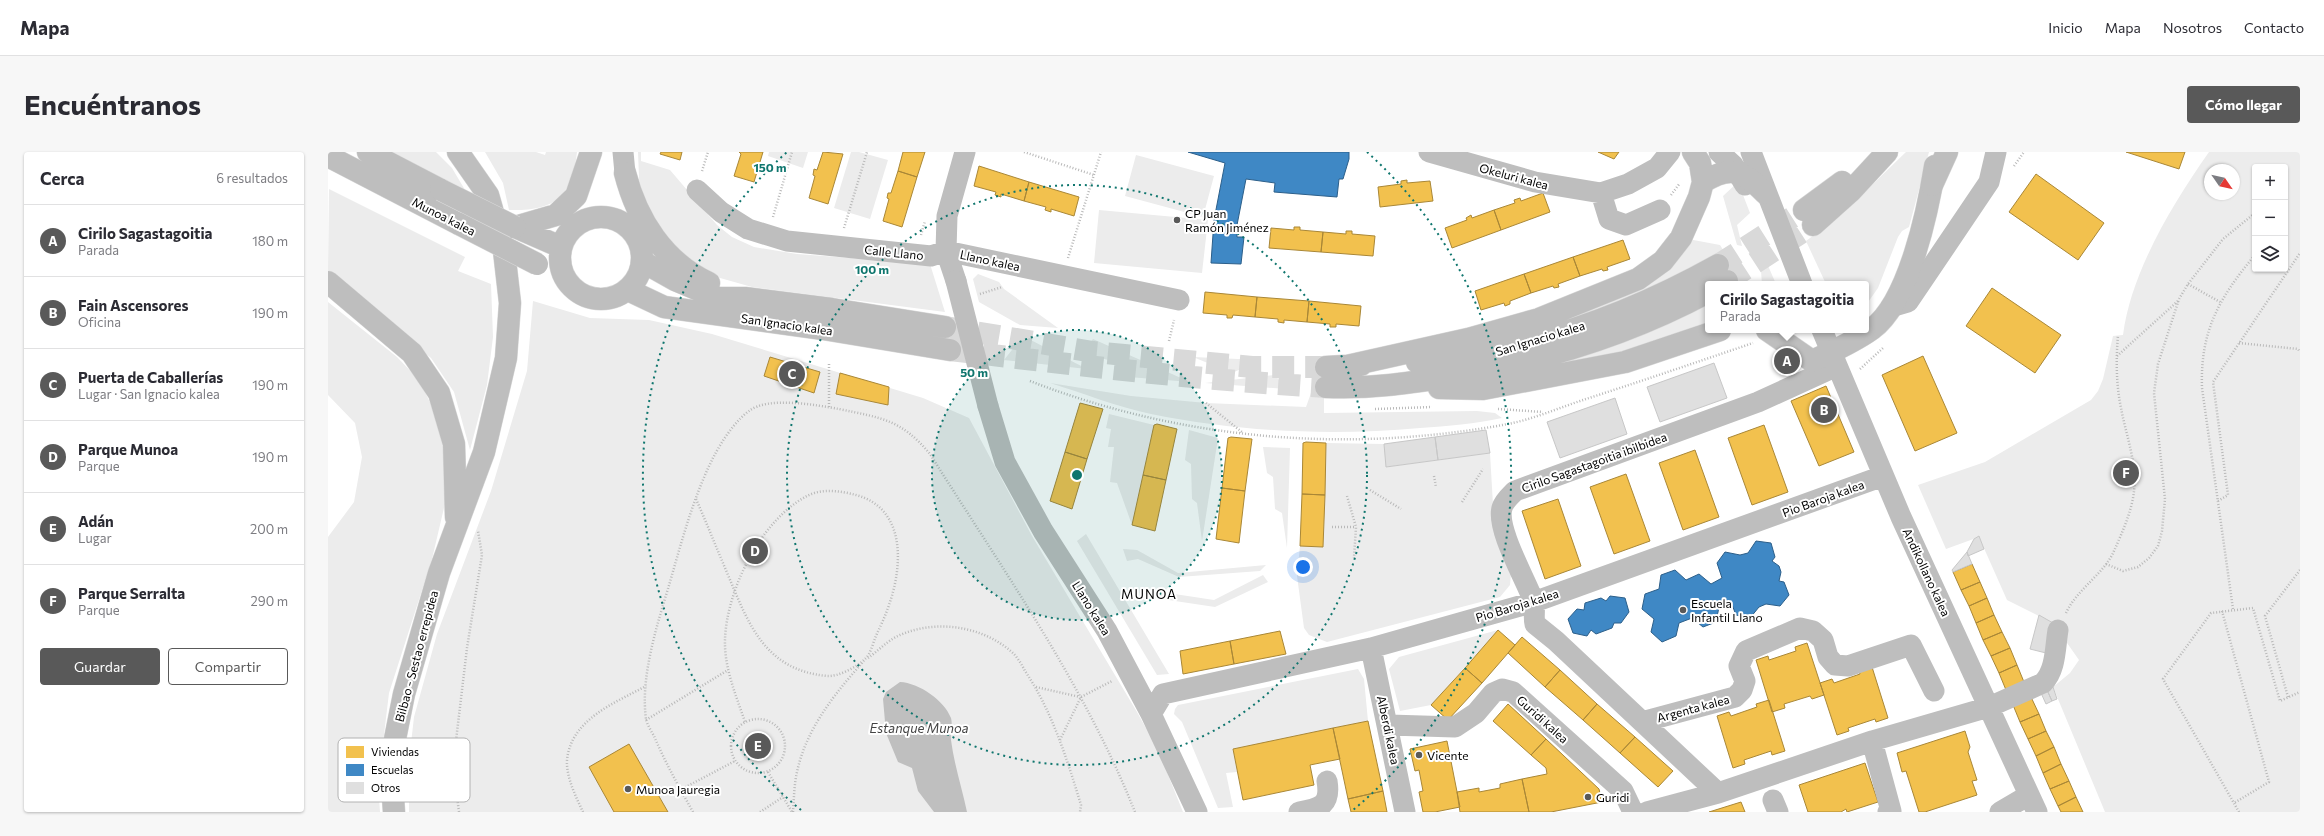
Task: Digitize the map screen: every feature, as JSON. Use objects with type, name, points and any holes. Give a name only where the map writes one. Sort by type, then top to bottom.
[{"type":"main road","name":"Munoa kalea","points":[[368,152],[515,227]]},
{"type":"main road","name":"Bilbao - Sestao errepidea","points":[[395,738],[404,694],[439,573],[467,527],[506,358],[510,303],[504,251],[488,195],[458,152]]},
{"type":"main road","points":[[515,227],[556,215],[576,196],[591,152]]},
{"type":"main road","points":[[589,218],[594,152]]},
{"type":"main road","points":[[1333,373],[1468,339],[1539,319],[1638,279],[1663,261],[1681,238],[1699,197],[1703,182],[1700,163],[1693,152]]},
{"type":"main road","points":[[1808,218],[1885,152]]},
{"type":"main road","points":[[1869,332],[1891,307],[1906,280],[1932,185],[1938,152]]},
{"type":"main road","points":[[1932,185],[1947,152]]},
{"type":"main road","name":"Munoa kalea","points":[[331,161],[537,264],[562,272]]},
{"type":"main road","points":[[624,162],[631,198],[650,234],[674,261],[703,280],[745,298]]},
{"type":"main road","points":[[1703,182],[1726,171],[1738,173],[1752,180],[1768,201]]},
{"type":"main road","points":[[628,226],[631,198]]},
{"type":"main road","points":[[609,217],[628,226],[639,242],[643,262],[634,283],[628,290],[608,298],[588,297],[575,290],[562,272],[561,247],[567,234],[576,224],[589,218],[609,217]]},
{"type":"main road","points":[[515,227],[561,247]]},
{"type":"main road","name":"San Ignacio kalea","points":[[643,262],[675,280],[718,298],[745,298],[832,309],[945,328]]},
{"type":"main road","name":"San Ignacio kalea","points":[[1333,373],[1453,359],[1525,345],[1627,310],[1682,285],[1722,277]]},
{"type":"main road","points":[[328,282],[412,353],[439,393],[454,444],[467,527]]},
{"type":"main road","name":"San Ignacio kalea","points":[[628,290],[664,307],[823,329],[950,350]]},
{"type":"main road","name":"San Ignacio kalea","points":[[1333,373],[1390,386],[1486,371],[1551,356],[1643,323],[1705,293]]},
{"type":"main road","points":[[1390,386],[1483,390],[1625,362],[1711,333]]},
{"type":"main road","points":[[1761,336],[1812,361],[1834,359],[1868,333]]},
{"type":"main road","name":"Bilbao - Sestao errepidea","points":[[393,802],[394,812]]},
{"type":"street","name":"Llano kalea","points":[[965,152],[946,216],[946,251],[956,281],[988,406],[1005,462],[1043,531],[1107,631],[1151,714],[1197,812]]},
{"type":"street","name":"Okeluri kalea","points":[[1429,152],[1535,182],[1600,194]]},
{"type":"street","points":[[1660,210],[1626,225],[1609,219],[1600,194],[1628,184],[1657,168],[1670,152]]},
{"type":"street","points":[[1719,152],[1733,165],[1738,173]]},
{"type":"street","points":[[1751,152],[1768,201],[1801,281]]},
{"type":"street","points":[[1891,307],[1908,302],[1989,182],[1996,152]]},
{"type":"street","name":"Calle Llano","points":[[697,190],[721,212],[748,230],[787,241],[931,256],[946,251]]},
{"type":"street","points":[[1920,230],[1931,239],[1938,240],[1945,238],[1956,229]]},
{"type":"street","name":"Llano kalea","points":[[946,251],[1179,300]]},
{"type":"street","name":"Andikollano kalea","points":[[1823,333],[1883,476],[2033,803]]},
{"type":"street","name":"Cirilo Sagastagoitia ibilbidea","points":[[1718,793],[1556,641],[1535,624],[1534,602],[1514,558],[1502,518],[1504,504],[1515,491],[1758,402],[1834,359]]},
{"type":"street","name":"Pio Baroja kalea","points":[[1151,714],[1163,694],[1372,648],[1534,602],[1883,476]]},
{"type":"street","name":"Argenta kalea","points":[[1642,722],[1735,697],[1742,690],[1745,681],[1739,666],[1746,650],[1800,628],[1813,631],[1823,640],[1828,657],[1835,665],[1848,666],[1911,645],[1934,691]]},
{"type":"street","points":[[1657,810],[1718,793],[1872,741],[1989,707],[2043,683],[2049,677],[2058,630]]},
{"type":"street","name":"Alberdi kalea","points":[[1372,648],[1389,725],[1405,812]]},
{"type":"street","name":"Guridi kalea","points":[[1389,725],[1455,727],[1476,714],[1494,693],[1502,689],[1513,692],[1623,791],[1633,812]]},
{"type":"street","points":[[1872,741],[1891,811],[1888,812]]},
{"type":"street","points":[[1299,812],[1317,808],[1323,804],[1329,791],[1327,781]]},
{"type":"street","points":[[2000,812],[2033,803]]},
{"type":"path","points":[[767,235],[792,152]]},
{"type":"path","points":[[838,246],[867,152]]},
{"type":"path","points":[[1024,152],[1094,174]]},
{"type":"path","points":[[1062,275],[1101,152]]},
{"type":"path","points":[[2106,564],[2123,571],[2138,567],[2149,558],[2158,546],[2162,531],[2165,499],[2154,393],[2158,364],[2179,299],[2188,284],[2223,239],[2252,215]]},
{"type":"path","points":[[2218,501],[2228,495],[2214,382],[2300,253]]},
{"type":"path","points":[[2232,609],[2202,388],[2201,362],[2212,320],[2220,302],[2239,274],[2252,259]]},
{"type":"path","points":[[2188,284],[2220,302]]},
{"type":"path","points":[[2117,357],[2179,299]]},
{"type":"path","points":[[2058,630],[2076,597],[2106,564],[2113,553],[2132,503],[2134,490],[2132,454],[2121,407],[2117,357],[2118,335]]},
{"type":"path","points":[[1030,381],[1079,400],[1133,416],[1244,434],[1328,439],[1381,439],[1433,435],[1510,424],[1761,336]]},
{"type":"path","points":[[2239,343],[2298,349],[2300,352]]},
{"type":"path","points":[[829,364],[829,407]]},
{"type":"path","points":[[693,812],[680,790],[646,720],[646,686],[656,631],[696,499],[714,455],[732,428],[749,410],[768,403],[829,407],[880,418],[900,426],[915,436],[930,454],[1081,697],[1101,734],[1135,812]]},
{"type":"path","points":[[1206,403],[1244,434]]},
{"type":"path","points":[[1371,409],[1439,407]]},
{"type":"path","points":[[1490,408],[1546,412]]},
{"type":"path","points":[[1462,502],[1483,469]]},
{"type":"path","points":[[1434,476],[1436,487]]},
{"type":"path","points":[[745,722],[728,670],[725,640],[728,612],[735,592],[756,545],[783,513],[808,495],[838,490],[870,498],[892,520],[897,543],[897,556],[890,602],[866,659],[832,697],[808,740],[797,772],[792,812]]},
{"type":"path","points":[[1370,490],[1401,509]]},
{"type":"path","points":[[1347,496],[1356,527],[1354,558]]},
{"type":"path","points":[[696,499],[750,626],[769,650],[791,667],[814,675],[834,677],[866,659],[898,635],[927,626],[957,627],[989,637],[1014,654],[1036,687],[1067,757],[1081,805],[1080,812]]},
{"type":"path","points":[[456,738],[467,648],[482,555],[467,527]]},
{"type":"path","points":[[1332,527],[1356,527]]},
{"type":"path","points":[[2288,697],[2265,616],[2300,570]]},
{"type":"path","points":[[2239,812],[2163,679],[2211,613],[2232,609],[2253,608],[2280,701],[2300,692]]},
{"type":"path","points":[[2222,611],[2269,782],[2234,804]]},
{"type":"path","points":[[646,720],[728,670]]},
{"type":"path","points":[[1059,740],[1081,697],[1129,673]]},
{"type":"path","points":[[583,812],[573,788],[567,760],[573,738],[590,717],[646,686]]},
{"type":"path","points":[[1036,687],[1081,697]]},
{"type":"path","points":[[754,720],[766,721],[778,727],[783,735],[785,743],[782,760],[776,767],[768,772],[749,772],[735,761],[731,743],[738,728],[745,722],[754,720]]},
{"type":"path","points":[[680,790],[735,761]]},
{"type":"path","points":[[768,772],[792,812]]},
{"type":"path","points":[[760,812],[783,797]]},
{"type":"path","points":[[458,802],[459,812]]},
{"type":"shaded area","points":[[392,152],[436,152],[452,168],[468,195]]},
{"type":"shaded area","points":[[485,152],[536,152],[545,155],[546,152],[577,152],[571,181],[558,199],[538,208],[509,210],[503,183]]},
{"type":"shaded area","points":[[638,152],[641,152],[641,161],[670,170],[717,225],[732,237],[754,247],[797,254],[930,264],[945,312],[752,287],[713,276],[675,247],[640,202]]},
{"type":"shaded area","points":[[769,152],[808,152],[803,168],[768,156]]},
{"type":"shaded area","points":[[851,152],[859,152],[888,160],[870,219],[834,208]]},
{"type":"shaded area","points":[[1906,152],[1929,152],[1909,227],[1902,231],[1898,237],[1878,288],[1869,301],[1869,281],[1825,281],[1806,241],[1842,214]]},
{"type":"shaded area","points":[[2209,152],[2300,152],[2300,812],[2105,812],[2053,687],[2070,673],[2079,660],[2053,623],[2007,600],[1979,537],[1946,549],[1918,485],[1985,462],[2091,400],[2098,391],[2103,379],[2113,336],[2123,335],[2135,287],[2144,263],[2168,216]]},
{"type":"shaded area","points":[[1136,155],[1214,176],[1203,217],[1125,196]]},
{"type":"shaded area","points":[[1738,182],[1750,213],[1737,225],[1742,246],[1737,245],[1723,196]]},
{"type":"shaded area","points":[[329,189],[465,257],[458,271],[491,284],[493,337],[487,385],[470,450],[454,392],[431,358],[355,295],[328,270]]},
{"type":"shaded area","points":[[1099,210],[1208,220],[1202,273],[1094,263]]},
{"type":"shaded area","points":[[1688,239],[1720,245],[1743,281],[1729,281],[1717,255],[1607,308],[1546,328]]},
{"type":"shaded area","points":[[1759,245],[1775,281],[1762,281]]},
{"type":"shaded area","points":[[978,274],[999,282],[1004,289],[1058,328],[1020,325],[979,302],[973,279]]},
{"type":"shaded area","points":[[533,301],[590,318],[649,320],[712,334],[923,398],[969,418],[1032,536],[1158,750],[1183,812],[409,812],[409,802],[470,802],[470,738],[412,738],[414,717],[437,634],[491,491],[527,371]]},
{"type":"shaded area","points":[[328,302],[397,357],[420,381],[433,409],[446,458],[447,495],[432,559],[389,693],[384,738],[338,738],[338,802],[379,802],[380,812],[328,812],[328,537],[354,502],[362,457],[355,423],[328,395]]},
{"type":"shaded area","points":[[1705,304],[1705,330],[1629,355],[1509,377],[1578,358],[1639,335]]},
{"type":"shaded area","points":[[1023,336],[1087,369],[1004,360]]},
{"type":"shaded area","points":[[1093,339],[1190,382],[1117,376],[1119,363],[1083,353]]},
{"type":"shaded area","points":[[1193,357],[1261,360],[1232,373]]},
{"type":"shaded area","points":[[1324,357],[1324,413],[1477,411],[1495,413],[1502,418],[1482,422],[1441,426],[1353,432],[1285,431],[1218,425],[1151,414],[1113,404],[1050,383],[1131,396],[1206,403],[1306,407]]},
{"type":"shaded area","points":[[1275,375],[1286,389],[1205,383]]},
{"type":"shaded area","points":[[1109,414],[1154,425],[1132,525],[1117,483],[1110,482],[1114,447],[1108,447],[1111,429],[1106,428]]},
{"type":"shaded area","points":[[1189,430],[1218,438],[1202,541],[1197,503],[1192,499],[1191,464],[1185,460]]},
{"type":"shaded area","points":[[1326,443],[1384,444],[1387,467],[1490,453],[1493,505],[1511,573],[1510,585],[1500,597],[1327,642],[1309,635],[1304,628],[1297,576],[1300,546],[1323,547]]},
{"type":"shaded area","points":[[1263,447],[1290,448],[1287,548],[1282,513],[1275,509],[1273,477],[1267,473]]},
{"type":"shaded area","points":[[1086,534],[1169,674],[1157,675],[1077,541]]},
{"type":"shaded area","points":[[1123,549],[1137,550],[1178,573],[1266,565],[1260,571],[1179,577],[1138,559],[1127,561]]},
{"type":"shaded area","points":[[1263,575],[1268,582],[1215,607],[1142,596],[1135,588],[1214,600]]},
{"type":"shaded area","points":[[1498,630],[1431,705],[1400,711],[1389,669],[1399,657]]},
{"type":"shaded area","points":[[1358,669],[1364,679],[1368,721],[1233,749],[1237,772],[1226,773],[1233,807],[1218,808],[1182,722],[1174,714],[1178,705]]},
{"type":"water","name":"Estanque Munoa","points":[[900,682],[923,689],[937,699],[948,711],[952,721],[951,737],[954,758],[967,812],[934,812],[918,791],[912,768],[898,762],[886,733],[883,699],[886,692]]},
{"type":"building: Viviendas","points":[[661,152],[682,152],[680,160],[660,154]]},
{"type":"building: Viviendas","points":[[739,152],[763,152],[754,182],[734,176],[741,154]]},
{"type":"building: Viviendas","points":[[823,152],[843,154],[828,204],[809,198],[815,176],[813,175],[814,169],[817,170]]},
{"type":"building: Viviendas","points":[[903,152],[925,152],[917,177],[898,171]]},
{"type":"building: Viviendas","points":[[1598,152],[1619,152],[1614,159]]},
{"type":"building: Viviendas","points":[[2126,152],[2185,152],[2179,169]]},
{"type":"building: Viviendas","points":[[979,166],[1029,182],[1024,201],[1001,194],[1001,197],[995,195],[996,192],[974,186]]},
{"type":"building: Viviendas","points":[[898,171],[917,177],[902,227],[883,221],[889,199],[887,198],[888,193],[891,193]]},
{"type":"building: Viviendas","points":[[2036,174],[2104,223],[2078,260],[2009,212]]},
{"type":"building: Viviendas","points":[[1407,180],[1407,183],[1430,181],[1433,201],[1380,207],[1378,187],[1401,184],[1401,181]]},
{"type":"building: Viviendas","points":[[1029,182],[1079,197],[1074,216],[1051,209],[1051,212],[1045,210],[1046,207],[1024,201]]},
{"type":"building: Viviendas","points":[[1543,193],[1550,212],[1501,230],[1494,210],[1515,203],[1514,200],[1520,198],[1521,201]]},
{"type":"building: Viviendas","points":[[1494,210],[1501,230],[1452,248],[1445,228],[1467,220],[1466,218],[1471,215],[1472,218]]},
{"type":"building: Viviendas","points":[[1294,227],[1300,227],[1300,230],[1323,232],[1321,252],[1269,248],[1271,228],[1294,230]]},
{"type":"building: Viviendas","points":[[1346,231],[1352,231],[1352,234],[1375,236],[1373,256],[1321,252],[1323,232],[1346,234]]},
{"type":"building: Viviendas","points":[[1623,240],[1630,259],[1607,267],[1608,270],[1603,271],[1602,269],[1580,276],[1573,257]]},
{"type":"building: Viviendas","points":[[1573,257],[1580,276],[1558,284],[1559,287],[1554,288],[1553,286],[1531,293],[1524,274]]},
{"type":"building: Viviendas","points":[[1524,274],[1531,293],[1510,301],[1510,304],[1505,306],[1504,303],[1481,310],[1475,291]]},
{"type":"building: Viviendas","points":[[1992,288],[2061,335],[2035,373],[1966,326]]},
{"type":"building: Viviendas","points":[[1205,292],[1257,297],[1255,317],[1233,315],[1232,318],[1227,318],[1227,315],[1203,313]]},
{"type":"building: Viviendas","points":[[1257,297],[1309,301],[1307,322],[1284,320],[1284,323],[1278,322],[1278,319],[1255,317]]},
{"type":"building: Viviendas","points":[[1309,301],[1361,306],[1359,326],[1336,324],[1336,327],[1330,327],[1330,324],[1307,322]]},
{"type":"building: Viviendas","points":[[1923,356],[1957,433],[1915,451],[1882,375]]},
{"type":"building: Viviendas","points":[[770,357],[820,372],[814,393],[764,376]]},
{"type":"building: Viviendas","points":[[840,373],[889,387],[888,405],[836,394]]},
{"type":"building: Viviendas","points":[[1826,386],[1854,452],[1819,466],[1791,401]]},
{"type":"building: Viviendas","points":[[1080,403],[1103,409],[1087,459],[1065,452]]},
{"type":"building: Viviendas","points":[[1157,424],[1177,429],[1166,480],[1143,475],[1154,425]]},
{"type":"building: Viviendas","points":[[1764,425],[1788,492],[1752,505],[1728,438]]},
{"type":"building: Viviendas","points":[[1228,438],[1252,439],[1245,491],[1222,488]]},
{"type":"building: Viviendas","points":[[1303,443],[1326,443],[1325,495],[1302,494]]},
{"type":"building: Viviendas","points":[[1695,450],[1719,517],[1683,530],[1659,463]]},
{"type":"building: Viviendas","points":[[1065,452],[1087,459],[1072,509],[1050,501]]},
{"type":"building: Viviendas","points":[[1626,474],[1650,541],[1614,554],[1590,487]]},
{"type":"building: Viviendas","points":[[1143,475],[1166,480],[1155,531],[1132,525]]},
{"type":"building: Viviendas","points":[[1222,488],[1245,491],[1239,543],[1216,539]]},
{"type":"building: Viviendas","points":[[1302,494],[1325,495],[1323,547],[1300,546]]},
{"type":"building: Viviendas","points":[[1558,499],[1581,566],[1545,579],[1522,511]]},
{"type":"building: Viviendas","points":[[1972,564],[1980,582],[1961,590],[1953,572]]},
{"type":"building: Viviendas","points":[[1980,582],[1987,598],[1969,606],[1961,590]]},
{"type":"building: Viviendas","points":[[1987,598],[1994,615],[1976,623],[1969,606]]},
{"type":"building: Viviendas","points":[[1994,615],[2002,632],[1983,640],[1976,623]]},
{"type":"building: Viviendas","points":[[1498,630],[1515,645],[1482,683],[1465,668]]},
{"type":"building: Viviendas","points":[[1280,631],[1286,654],[1234,664],[1230,641]]},
{"type":"building: Viviendas","points":[[2002,632],[2010,648],[1991,656],[1983,640]]},
{"type":"building: Viviendas","points":[[1522,637],[1560,670],[1545,687],[1508,653]]},
{"type":"building: Viviendas","points":[[1230,641],[1234,664],[1183,674],[1180,651]]},
{"type":"building: Viviendas","points":[[1807,643],[1824,695],[1812,699],[1810,696],[1784,704],[1785,708],[1772,712],[1756,660],[1768,656],[1769,660],[1796,651],[1795,647]]},
{"type":"building: Viviendas","points":[[2010,648],[2017,665],[1999,673],[1991,656]]},
{"type":"building: Viviendas","points":[[2017,665],[2024,682],[2006,690],[1999,673]]},
{"type":"building: Viviendas","points":[[1872,667],[1888,718],[1876,722],[1875,719],[1848,728],[1849,731],[1837,735],[1820,683],[1832,679],[1834,683],[1860,674],[1859,671]]},
{"type":"building: Viviendas","points":[[1465,668],[1482,683],[1448,720],[1431,705]]},
{"type":"building: Viviendas","points":[[1560,670],[1597,704],[1583,720],[1545,687]]},
{"type":"building: Viviendas","points":[[2031,697],[2039,714],[2020,722],[2013,705]]},
{"type":"building: Viviendas","points":[[1769,700],[1785,751],[1772,755],[1771,751],[1744,760],[1745,764],[1733,768],[1717,716],[1729,712],[1731,716],[1757,707],[1756,704]]},
{"type":"building: Viviendas","points":[[1508,704],[1546,739],[1531,755],[1493,721]]},
{"type":"building: Viviendas","points":[[1597,704],[1635,737],[1620,753],[1583,720]]},
{"type":"building: Viviendas","points":[[2039,714],[2046,731],[2028,739],[2020,722]]},
{"type":"building: Viviendas","points":[[1368,721],[1383,791],[1348,799],[1333,728]]},
{"type":"building: Viviendas","points":[[1333,728],[1340,759],[1310,765],[1314,785],[1243,800],[1233,749]]},
{"type":"building: Viviendas","points":[[1965,731],[1970,747],[1968,752],[1977,780],[1972,781],[1977,795],[1925,812],[1919,812],[1906,771],[1902,772],[1897,753]]},
{"type":"building: Viviendas","points":[[2046,731],[2054,747],[2036,756],[2028,739]]},
{"type":"building: Viviendas","points":[[1635,737],[1673,771],[1658,787],[1620,753]]},
{"type":"building: Viviendas","points":[[1546,739],[1599,789],[1602,802],[1551,812],[1529,812],[1522,779],[1547,774],[1546,768],[1531,755]]},
{"type":"building: Viviendas","points":[[1447,741],[1460,807],[1435,812],[1423,812],[1419,792],[1423,791],[1419,770],[1415,771],[1410,749]]},
{"type":"building: Viviendas","name":"Munoa Jauregia","points":[[629,744],[668,812],[614,812],[589,767]]},
{"type":"building: Viviendas","points":[[2054,747],[2061,764],[2043,773],[2036,756]]},
{"type":"building: Viviendas","points":[[1865,763],[1878,802],[1847,812],[1846,809],[1841,812],[1808,812],[1799,785]]},
{"type":"building: Viviendas","points":[[2061,764],[2069,781],[2050,789],[2043,773]]},
{"type":"building: Viviendas","points":[[1522,779],[1529,812],[1460,812],[1457,792],[1479,788],[1479,792],[1500,788],[1500,784]]},
{"type":"building: Viviendas","points":[[2069,781],[2076,797],[2058,806],[2050,789]]},
{"type":"building: Viviendas","points":[[1383,791],[1387,812],[1351,812],[1348,799]]},
{"type":"building: Viviendas","points":[[2076,797],[2083,812],[2061,812],[2058,806]]},
{"type":"building: Viviendas","points":[[1741,802],[1745,812],[1709,812]]},
{"type":"building: Escuelas","points":[[1188,152],[1349,152],[1349,159],[1343,179],[1339,179],[1337,197],[1274,192],[1275,183],[1246,179],[1237,225],[1237,237],[1244,237],[1241,264],[1211,263],[1214,220],[1225,163]]},
{"type":"building: Escuelas","points":[[1756,541],[1771,543],[1775,557],[1772,561],[1779,566],[1781,572],[1779,581],[1784,582],[1789,595],[1780,606],[1766,604],[1759,607],[1750,618],[1736,615],[1731,602],[1719,607],[1716,622],[1703,627],[1692,618],[1679,623],[1676,636],[1662,642],[1651,632],[1654,619],[1642,609],[1645,594],[1659,589],[1661,575],[1675,570],[1686,580],[1699,574],[1711,584],[1722,578],[1717,563],[1725,552],[1740,555],[1748,553]]},
{"type":"building: Escuelas","points":[[1610,596],[1625,598],[1629,612],[1621,623],[1614,623],[1612,628],[1596,634],[1591,630],[1587,636],[1573,633],[1568,619],[1577,609],[1584,610],[1585,603],[1601,598],[1606,601]]},
{"type":"building: Otros","points":[[1714,363],[1727,398],[1660,422],[1647,387]]},
{"type":"building: Otros","points":[[1615,398],[1627,434],[1560,458],[1547,422]]},
{"type":"building: Otros","points":[[1486,430],[1490,453],[1438,460],[1435,437]]},
{"type":"building: Otros","points":[[1435,437],[1438,460],[1386,467],[1384,444]]},
{"type":"building: Otros","points":[[1979,536],[1984,549],[1968,556],[1967,552],[1974,539]]},
{"type":"building: Otros","points":[[1967,552],[1972,564],[1953,572],[1952,570]]},
{"type":"building: Otros","points":[[2039,615],[2053,623],[2046,653],[2030,649]]},
{"type":"building: Otros","points":[[2053,687],[2057,699],[2052,701],[2047,690]]},
{"type":"building: Otros","points":[[2047,690],[2052,701],[2046,704],[2041,693]]},
{"type":"tunnel","points":[[1718,265],[1804,210]]},
{"type":"tunnel","points":[[1727,281],[1813,225]]},
{"type":"tunnel","points":[[945,327],[1093,352],[1252,367],[1326,367]]},
{"type":"tunnel","points":[[950,350],[1185,376],[1326,387]]},
{"type":"place","name":"CP Juan Ramón Jiménez","points":[[1177,220]]},
{"type":"place","name":"Cirilo Sagastagoitia","points":[[1787,361]]},
{"type":"place","name":"Puerta de Caballerías","points":[[792,374]]},
{"type":"place","name":"Fain Ascensores","points":[[1824,410]]},
{"type":"place","name":"Parque Serralta","points":[[2126,473]]},
{"type":"place","name":"Parque Munoa","points":[[755,551]]},
{"type":"place","name":"Escuela Infantil Llano","points":[[1683,610]]},
{"type":"place","name":"Adán","points":[[758,746]]},
{"type":"place","name":"Vicente","points":[[1419,755]]},
{"type":"place","name":"Munoa Jauregia","points":[[628,789]]},
{"type":"place","name":"Guridi","points":[[1588,797]]},
{"type":"district","name":"MUNOA","points":[[1149,594]]}]
